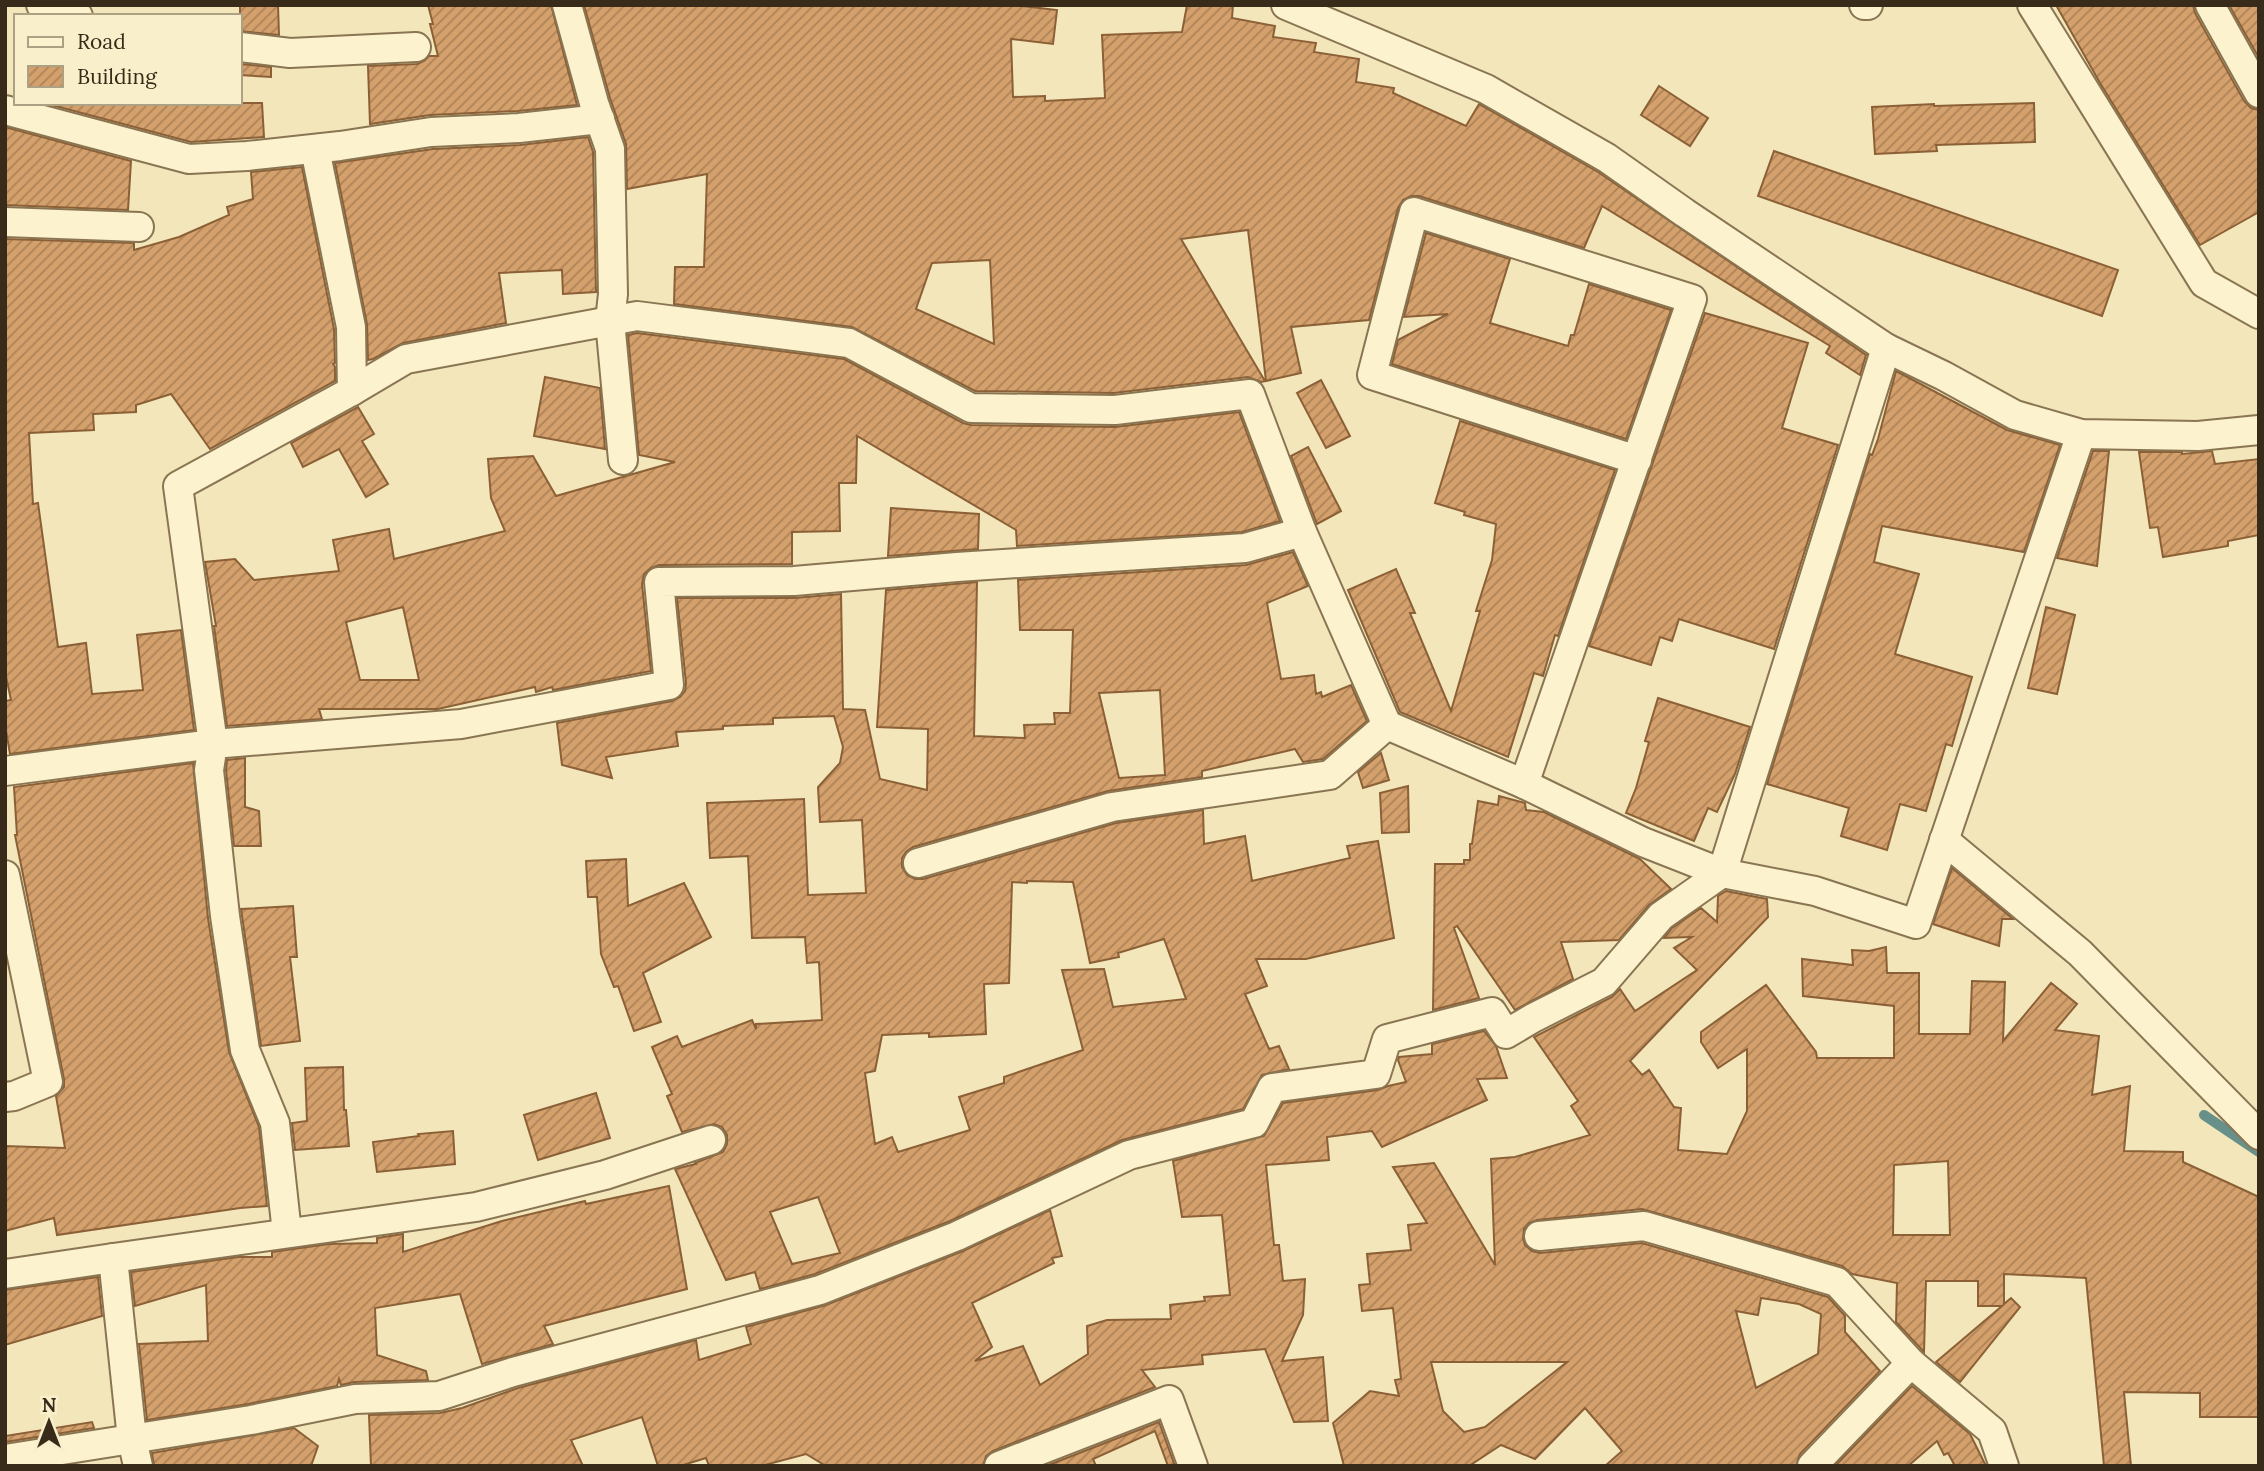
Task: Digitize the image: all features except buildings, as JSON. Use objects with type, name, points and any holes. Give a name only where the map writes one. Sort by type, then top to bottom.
[{"type":"street","points":[[41,5],[71,14]]},
{"type":"street","points":[[567,5],[610,149],[613,294],[610,321],[623,460]]},
{"type":"street","points":[[1286,5],[1486,89],[1595,151],[1886,348],[2015,415],[2081,434],[2197,436],[2259,430]]},
{"type":"street","points":[[2032,5],[2204,283],[2259,314]]},
{"type":"street","points":[[2210,5],[2259,93]]},
{"type":"street","points":[[242,47],[290,53],[416,47]]},
{"type":"street","points":[[5,110],[189,159],[315,149],[431,132],[519,128],[600,119]]},
{"type":"street","points":[[315,149],[351,327],[352,391]]},
{"type":"street","points":[[1524,784],[1637,460],[1692,299],[1415,212],[1373,376],[1637,460]]},
{"type":"street","points":[[5,222],[139,228]]},
{"type":"street","points":[[287,1233],[275,1123],[245,1050],[225,916],[209,769],[213,744],[178,486],[406,359],[637,316],[849,343],[971,408],[1115,410],[1251,394],[1302,532],[1387,725],[1524,784],[1643,842],[1722,873],[1815,891],[1916,923],[2081,434]]},
{"type":"street","points":[[5,1459],[135,1452],[251,1420],[355,1399],[439,1396],[513,1372],[820,1290],[957,1237],[1129,1155],[1254,1123],[1272,1088],[1376,1074],[1387,1040],[1492,1012],[1506,1034],[1604,982],[1661,916],[1722,873],[1886,348]]},
{"type":"street","points":[[5,771],[213,744],[461,724],[669,685],[659,582],[794,581],[1245,548],[1302,532]]},
{"type":"street","points":[[918,863],[1112,807],[1331,775],[1387,725]]},
{"type":"street","points":[[1944,840],[2080,953],[2259,1135]]},
{"type":"street","points":[[5,875],[48,1083],[5,1097]]},
{"type":"street","points":[[5,1274],[476,1207],[605,1175],[711,1140]]},
{"type":"street","points":[[1538,1237],[1644,1226],[1837,1282],[1910,1363],[1992,1431],[2004,1466]]},
{"type":"street","points":[[113,1258],[135,1452]]},
{"type":"street","points":[[1812,1466],[1910,1363]]},
{"type":"street","points":[[999,1466],[1169,1400],[1192,1466]]},
{"type":"waterway","points":[[2204,1115],[2259,1152]]}]
